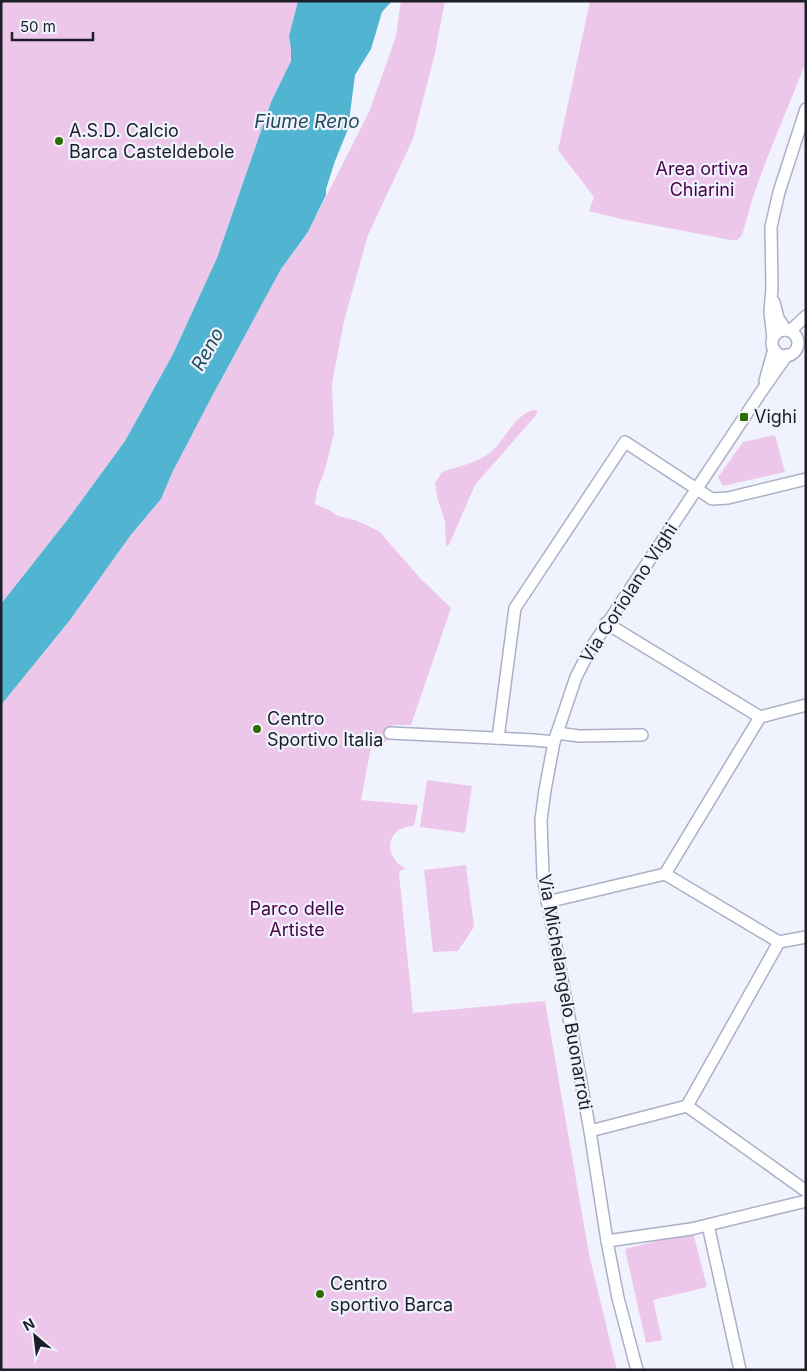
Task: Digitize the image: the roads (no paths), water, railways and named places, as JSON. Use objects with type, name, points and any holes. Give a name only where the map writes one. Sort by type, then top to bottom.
[{"type":"street","points":[[806,109],[781,184],[773,214],[770,238],[772,288],[770,312],[773,344],[780,355],[788,355],[795,350],[806,330]]},
{"type":"street","points":[[772,288],[776,312],[781,324],[794,334],[798,342]]},
{"type":"street","points":[[773,344],[780,331],[788,331],[806,316]]},
{"type":"street","name":"Via Coriolano Vighi","points":[[761,391],[773,344]]},
{"type":"street","name":"Via Coriolano Vighi","points":[[556,738],[576,677],[606,623],[761,391],[788,355]]},
{"type":"street","points":[[498,738],[515,608],[625,442],[712,499],[720,500],[806,479]]},
{"type":"street","points":[[606,623],[760,717]]},
{"type":"street","points":[[665,874],[760,717],[806,705]]},
{"type":"street","points":[[390,732],[498,738],[642,735]]},
{"type":"street","name":"Via Michelangelo Buonarroti","points":[[556,738],[541,820],[543,876],[590,1131],[607,1241],[618,1298],[637,1370]]},
{"type":"street","points":[[547,902],[665,874],[779,942],[806,938]]},
{"type":"street","points":[[590,1131],[687,1106],[779,942]]},
{"type":"street","points":[[687,1106],[806,1191]]},
{"type":"street","points":[[607,1241],[708,1225],[806,1201]]},
{"type":"street","points":[[708,1225],[740,1370]]},
{"type":"water","name":"Fiume Reno","points":[[298,1],[392,1],[382,12],[371,49],[355,75],[348,129],[335,161],[326,189],[326,195],[308,232],[281,269],[210,400],[172,473],[161,499],[130,536],[70,620],[1,705],[1,604],[68,519],[125,441],[173,354],[217,258],[271,102],[291,61],[289,36]]},
{"type":"place","name":"A.S.D. Calcio Barca Casteldebole","points":[[59,141]]},
{"type":"place","name":"Vighi","points":[[744,417]]},
{"type":"place","name":"Centro Sportivo Italia","points":[[257,729]]},
{"type":"place","name":"Centro sportivo Barca","points":[[320,1294]]},
{"type":"park label","name":"Area ortiva Chiarini","points":[[702,179]]},
{"type":"park label","name":"Parco delle Artiste","points":[[297,920]]},
{"type":"water label","name":"Reno","points":[[207,349]]}]
